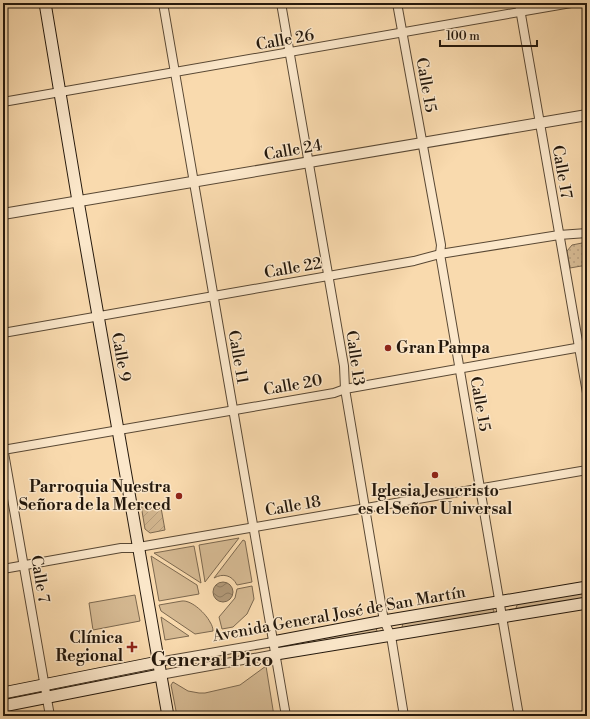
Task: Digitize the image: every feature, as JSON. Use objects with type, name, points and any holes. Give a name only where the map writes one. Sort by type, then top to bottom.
[{"type":"main road","name":"Calle 9","points":[[45,3],[168,716]]},
{"type":"main road","name":"Avenida General José de San Martín","points":[[273,642],[384,621],[587,587]]},
{"type":"main road","name":"Avenida General José de San Martín","points":[[276,654],[587,603]]},
{"type":"main road","name":"Avenida General José de San Martín","points":[[3,693],[158,662]]},
{"type":"main road","name":"Avenida General José de San Martín","points":[[3,706],[160,675]]},
{"type":"street","name":"Calle 11","points":[[163,3],[286,716]]},
{"type":"street","name":"Calle 13","points":[[282,3],[344,366],[345,389],[384,621],[391,636],[404,716]]},
{"type":"street","name":"Calle 15","points":[[397,3],[421,143],[441,245],[440,254],[519,716]]},
{"type":"street","name":"Calle 17","points":[[519,3],[559,235],[583,347],[587,393]]},
{"type":"street","name":"Calle 26","points":[[3,102],[571,3]]},
{"type":"street","name":"Calle 24","points":[[3,214],[587,115]]},
{"type":"street","name":"Calle 22","points":[[3,333],[414,261],[440,254],[559,235],[587,233]]},
{"type":"street","name":"Calle 20","points":[[3,449],[233,410],[583,347]]},
{"type":"street","name":"Calle 7","points":[[3,449],[50,716]]},
{"type":"street","name":"Calle 18","points":[[3,569],[121,548],[138,548],[587,470]]},
{"type":"street","name":"Avenida General José de San Martín","points":[[158,662],[273,642]]},
{"type":"street","name":"Avenida General José de San Martín","points":[[160,675],[276,654]]},
{"type":"shaded area","points":[[587,242],[587,265],[570,268],[567,251],[572,245]]},
{"type":"shaded area","points":[[160,502],[165,530],[150,533],[145,529],[141,505]]},
{"type":"shaded area","points":[[239,538],[205,582],[199,545]]},
{"type":"shaded area","points":[[243,540],[245,541],[252,582],[237,585],[233,579],[224,575],[214,578]]},
{"type":"shaded area","points":[[194,546],[201,583],[154,553]]},
{"type":"shaded area","points":[[151,556],[197,585],[199,594],[159,601]]},
{"type":"shaded area","points":[[252,586],[254,599],[247,614],[233,627],[222,629],[219,617],[235,598],[237,589]]},
{"type":"shaded area","points":[[587,591],[587,599],[516,608],[518,603]]},
{"type":"shaded area","points":[[135,595],[140,621],[93,630],[89,603]]},
{"type":"shaded area","points":[[186,601],[194,605],[202,612],[211,623],[213,631],[195,634],[161,611],[159,605]]},
{"type":"shaded area","points":[[491,608],[494,610],[493,614],[403,629],[402,627],[403,623]]},
{"type":"shaded area","points":[[161,617],[189,636],[165,640]]},
{"type":"shaded area","points":[[374,627],[377,630],[376,633],[285,647],[285,644]]},
{"type":"shaded area","points":[[266,666],[274,716],[177,716],[171,685],[173,682],[188,691],[205,693],[240,685]]},
{"type":"water","points":[[223,582],[230,585],[233,592],[230,599],[223,602],[216,599],[213,592],[216,585]]},
{"type":"place","name":"Gran Pampa","points":[[388,348]]},
{"type":"place","name":"Iglesia Jesucristo es el Señor Universal","points":[[435,475]]},
{"type":"place","name":"Parroquia Nuestra Señora de la Merced","points":[[179,496]]},
{"type":"place","name":"Clínica Regional","points":[[132,647]]},
{"type":"district","name":"General Pico","points":[[212,660]]}]
